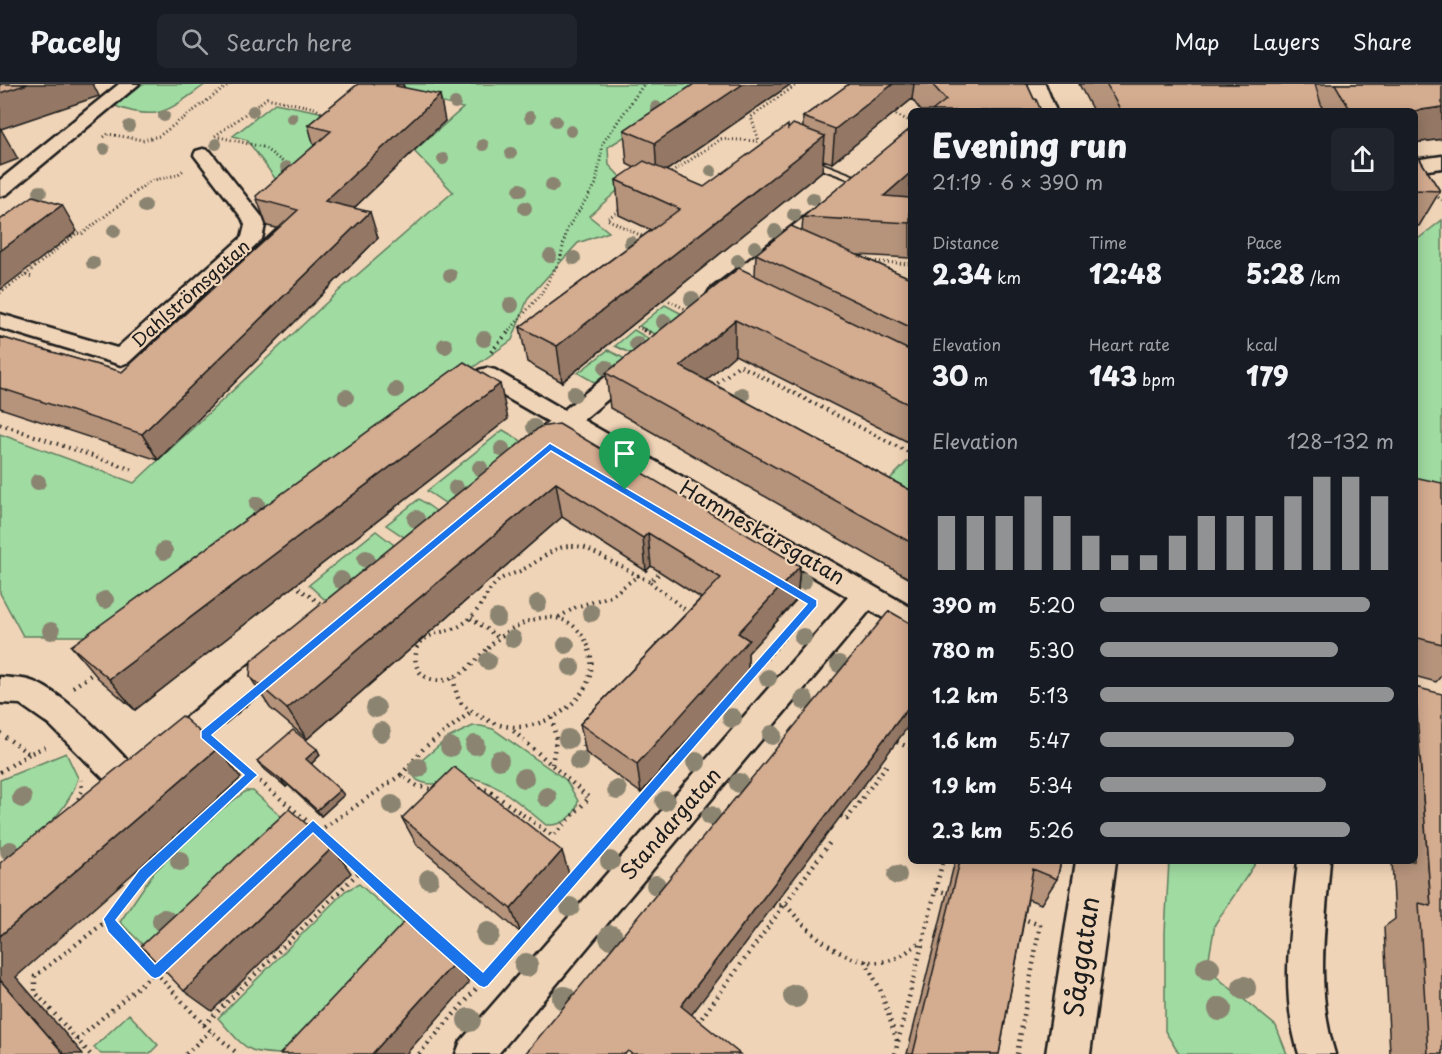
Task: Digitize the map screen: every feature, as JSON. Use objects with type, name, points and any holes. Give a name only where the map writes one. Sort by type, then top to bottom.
[{"type":"street","points":[[0,190],[130,84]]},
{"type":"street","points":[[1034,84],[1044,108]]},
{"type":"street","name":"Dahlströmsgatan","points":[[0,321],[122,357],[252,240],[255,225],[252,217],[203,155]]},
{"type":"street","points":[[1418,165],[1442,162]]},
{"type":"street","points":[[692,312],[739,292],[871,175]]},
{"type":"street","points":[[514,464],[567,421],[657,340]]},
{"type":"street","name":"Hamneskärsgatan","points":[[487,376],[908,619]]},
{"type":"street","name":"Standargatan","points":[[474,1054],[867,594]]},
{"type":"street","points":[[0,690],[26,692],[61,716],[120,790],[294,646]]},
{"type":"street","name":"Såggatan","points":[[1068,1054],[1096,864]]},
{"type":"street","points":[[1314,864],[1305,983],[1311,1041],[1317,1054]]},
{"type":"lane","points":[[791,154],[871,175]]},
{"type":"path","points":[[143,140],[159,136],[230,84]]},
{"type":"path","points":[[487,376],[479,361],[495,349],[541,294],[560,260],[567,229],[596,184],[603,143],[644,84]]},
{"type":"path","points":[[664,177],[721,139],[759,141],[751,117],[796,85]]},
{"type":"path","points":[[0,293],[150,181],[177,175],[203,155],[204,149],[216,136],[267,98],[315,108],[332,120]]},
{"type":"path","points":[[896,115],[908,120]]},
{"type":"path","points":[[216,136],[263,147],[283,162],[303,167]]},
{"type":"path","points":[[1431,194],[1442,200]]},
{"type":"path","points":[[625,206],[607,219],[658,243]]},
{"type":"path","points":[[858,261],[908,264]]},
{"type":"path","points":[[25,275],[33,277]]},
{"type":"path","points":[[669,301],[692,312]]},
{"type":"path","points":[[637,327],[657,340]]},
{"type":"path","points":[[708,392],[739,365],[908,452]]},
{"type":"path","points":[[825,409],[830,403]]},
{"type":"path","points":[[0,424],[136,471]]},
{"type":"path","points":[[639,575],[611,596],[576,607],[559,617],[520,622],[499,638],[469,667],[453,678],[438,683],[421,676],[415,668],[414,652],[425,637],[459,627],[478,613],[500,579],[523,570],[543,556],[570,545],[603,555],[639,575],[650,582],[693,615],[685,624]]},
{"type":"path","points":[[650,582],[667,566]]},
{"type":"path","points":[[294,585],[325,607]]},
{"type":"path","points":[[419,1054],[814,603],[785,586]]},
{"type":"path","points":[[316,614],[334,599]]},
{"type":"path","points":[[453,678],[460,702],[494,723],[510,727],[533,726],[552,718],[574,701],[585,687],[590,673],[587,639],[575,626],[559,617]]},
{"type":"path","points":[[471,618],[499,638]]},
{"type":"path","points":[[71,689],[103,666]]},
{"type":"path","points":[[319,831],[401,775],[424,748],[472,711]]},
{"type":"path","points":[[552,718],[556,740],[552,764]]},
{"type":"path","points":[[477,788],[488,790],[553,836],[589,798],[510,727]]},
{"type":"path","points":[[584,753],[582,741],[590,732]]},
{"type":"path","points":[[0,733],[29,754]]},
{"type":"path","points":[[212,741],[319,831],[424,930],[484,981]]},
{"type":"path","points":[[897,742],[908,747]]},
{"type":"path","points":[[0,772],[29,754],[55,743]]},
{"type":"path","points":[[842,816],[847,819],[889,762]]},
{"type":"path","points":[[72,810],[82,790],[80,773]]},
{"type":"path","points":[[90,1054],[35,992],[35,976],[109,919],[143,874],[252,775]]},
{"type":"path","points":[[401,775],[411,783],[427,790],[438,790]]},
{"type":"path","points":[[427,790],[427,799]]},
{"type":"path","points":[[304,834],[313,826]]},
{"type":"path","points":[[705,1029],[697,1023],[831,841]]},
{"type":"path","points":[[895,1054],[944,864]]},
{"type":"path","points":[[204,1025],[361,870]]},
{"type":"path","points":[[936,890],[947,893]]},
{"type":"path","points":[[773,906],[786,905]]},
{"type":"path","points":[[786,905],[798,921],[844,956],[865,961],[891,960],[923,941]]},
{"type":"path","points":[[1014,916],[1040,925],[1017,1054]]},
{"type":"path","points":[[109,919],[112,928],[204,1025],[238,1054]]},
{"type":"path","points":[[417,938],[424,930]]},
{"type":"path","points":[[77,1040],[171,958]]},
{"type":"path","points":[[865,961],[880,989],[898,1042]]},
{"type":"path","points":[[186,1054],[210,1031]]},
{"type":"green space","points":[[142,84],[206,84],[164,111],[143,113],[115,106]]},
{"type":"green space","points":[[370,84],[709,84],[608,147],[609,165],[626,183],[589,216],[609,232],[578,243],[528,298],[512,340],[91,636],[23,636],[0,593],[0,434],[134,483],[341,289],[453,192],[414,151],[463,108]]},
{"type":"green space","points":[[275,103],[344,117],[288,196],[247,140],[233,136]]},
{"type":"green space","points":[[1442,220],[1442,539],[1418,510],[1418,239]]},
{"type":"green space","points":[[665,305],[682,314],[657,335],[639,326]]},
{"type":"green space","points":[[634,330],[651,340],[632,354],[615,346]]},
{"type":"green space","points":[[608,350],[625,359],[596,383],[578,373]]},
{"type":"green space","points":[[503,430],[520,440],[521,443],[448,505],[427,491]]},
{"type":"green space","points":[[908,461],[908,496],[880,489]]},
{"type":"green space","points":[[419,499],[436,511],[404,537],[386,525]]},
{"type":"green space","points":[[376,531],[393,544],[393,547],[329,598],[324,599],[309,585]]},
{"type":"green space","points":[[473,726],[493,729],[566,780],[578,801],[571,816],[563,822],[546,825],[498,788],[477,779],[460,778],[430,784],[417,780],[410,771],[415,766],[448,738]]},
{"type":"green space","points":[[66,753],[78,778],[67,803],[50,823],[9,859],[0,848],[0,780]]},
{"type":"green space","points":[[246,791],[253,791],[296,830],[156,958],[120,922],[154,872],[222,809]]},
{"type":"green space","points":[[1169,864],[1255,864],[1215,924],[1207,969],[1276,1026],[1287,1054],[1179,1054],[1165,1031],[1165,932]]},
{"type":"green space","points":[[359,884],[411,930],[289,1054],[263,1053],[248,1048],[218,1018],[345,891]]},
{"type":"green space","points":[[129,1014],[158,1045],[149,1054],[101,1054],[94,1047]]},
{"type":"building","points":[[0,84],[28,84],[0,93]]},
{"type":"building","points":[[358,84],[397,84],[396,86],[440,95],[325,201],[370,212],[142,434],[0,388],[0,337],[122,372],[298,210],[257,199],[256,196],[331,131],[308,125]]},
{"type":"building","points":[[694,84],[743,84],[655,143],[624,130]]},
{"type":"building","points":[[849,84],[893,84],[835,129],[803,117]]},
{"type":"building","points":[[932,84],[1027,84],[1040,108],[936,108],[946,100]]},
{"type":"building","points":[[1106,84],[1315,84],[1322,108],[1119,108]]},
{"type":"building","points":[[1335,84],[1442,84],[1442,107],[1418,110],[1418,108],[1349,108]]},
{"type":"building","points":[[793,124],[825,136],[557,346],[520,327],[680,209],[616,180],[644,161],[704,187],[788,125],[788,129]]},
{"type":"building","points":[[908,131],[908,175],[884,196],[908,198],[908,223],[803,217]]},
{"type":"building","points":[[1418,156],[1440,191],[1418,190]]},
{"type":"building","points":[[33,196],[62,205],[0,251],[0,220]]},
{"type":"building","points":[[791,226],[908,277],[908,326],[756,254]]},
{"type":"building","points":[[739,268],[908,349],[908,404],[735,320],[680,366],[908,489],[908,541],[606,373]]},
{"type":"building","points":[[464,362],[500,384],[109,679],[71,646]]},
{"type":"building","points":[[559,424],[800,566],[738,633],[749,640],[637,764],[580,724],[721,578],[648,533],[643,538],[556,483],[287,709],[250,677],[251,661],[540,427]]},
{"type":"building","points":[[1418,478],[1442,483],[1442,644],[1418,638]]},
{"type":"building","points":[[889,611],[908,622],[908,708],[681,1006],[740,1054],[632,1054],[628,1051],[625,1054],[525,1054]]},
{"type":"building","points":[[1418,688],[1442,694],[1442,1054],[1428,1054],[1419,903],[1431,906],[1418,728]]},
{"type":"building","points":[[182,716],[218,748],[0,936],[0,863]]},
{"type":"building","points":[[293,730],[317,749],[306,759],[340,790],[317,810],[257,761]]},
{"type":"building","points":[[454,767],[562,851],[511,909],[402,818]]},
{"type":"building","points":[[289,809],[333,847],[184,991],[141,946]]},
{"type":"building","points":[[959,864],[1060,864],[1057,879],[1033,869],[999,1054],[913,1054]]},
{"type":"building","points":[[406,920],[456,961],[372,1054],[280,1054]]},
{"type":"building","points":[[0,980],[64,1054],[0,1054]]},
{"type":"route","points":[[550,447],[625,490],[814,603],[484,981],[424,930],[313,826],[155,972],[112,928],[109,919],[126,900],[143,874],[252,775],[204,735],[550,447]]}]
